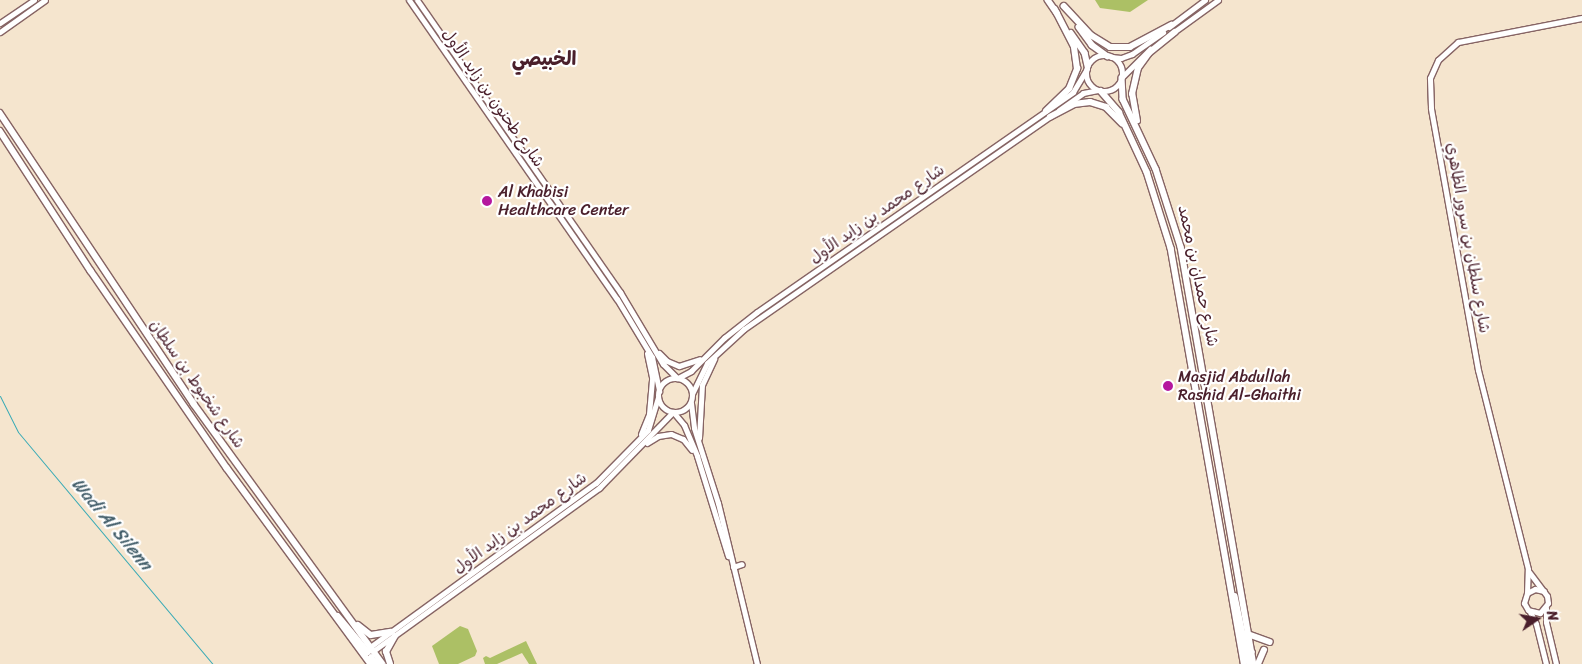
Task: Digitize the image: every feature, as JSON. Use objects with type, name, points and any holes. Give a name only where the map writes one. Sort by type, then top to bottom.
[{"type":"main road","points":[[0,24],[34,0]]},
{"type":"main road","points":[[0,32],[45,0]]},
{"type":"main road","name":"شارع طحنون بن زايد الأول","points":[[409,0],[617,299],[654,363],[659,391]]},
{"type":"main road","name":"شارع طحنون بن زايد الأول","points":[[417,0],[645,331],[663,364],[677,378]]},
{"type":"main road","points":[[1048,0],[1085,53],[1089,82],[1099,90],[1115,88],[1140,57],[1218,0]]},
{"type":"main road","points":[[1060,0],[1092,46],[1119,64],[1122,77]]},
{"type":"main road","points":[[1088,68],[1096,58],[1121,58],[1132,54],[1205,0]]},
{"type":"main road","points":[[1064,6],[1091,35],[1110,47],[1130,47],[1171,25]]},
{"type":"main road","points":[[1048,114],[1069,88],[1077,69],[1074,47],[1055,10]]},
{"type":"main road","name":"شارع سلطان بن سرور الظاهري","points":[[1526,593],[1528,569],[1478,370],[1431,108],[1430,78],[1438,60],[1458,42],[1582,18]]},
{"type":"main road","points":[[1146,147],[1133,108],[1133,83],[1149,53],[1175,32]]},
{"type":"main road","name":"شارع محمد بن زايد الأول","points":[[692,394],[701,370],[720,350],[764,314],[1048,114],[1077,88],[1088,68]]},
{"type":"main road","name":"شارع حمدان بن محمد","points":[[1122,77],[1123,99],[1164,189],[1181,247],[1254,664]]},
{"type":"main road","name":"شارع محمد بن زايد الأول","points":[[677,378],[690,371],[704,356],[757,312],[1048,114],[1083,93],[1099,90]]},
{"type":"main road","name":"شارع حمدان بن محمد","points":[[1099,90],[1114,104],[1126,127],[1155,193],[1171,248],[1244,664]]},
{"type":"main road","points":[[1048,114],[1074,104],[1090,102],[1106,107],[1126,127]]},
{"type":"main road","name":"شارع شخبوط بن سلطان","points":[[0,111],[5,122],[167,365],[344,611],[371,654]]},
{"type":"main road","name":"شارع شخبوط بن سلطان","points":[[0,131],[145,350],[334,614],[344,621],[371,654],[382,664]]},
{"type":"main road","points":[[645,331],[671,363],[687,365],[704,356]]},
{"type":"main road","points":[[636,443],[649,414],[652,377],[650,361],[639,336]]},
{"type":"main road","points":[[707,470],[698,429],[702,384],[720,350]]},
{"type":"main road","points":[[733,566],[697,456],[684,425],[674,413],[662,406],[658,397],[665,381],[677,378],[689,385],[692,394],[690,404],[694,428],[733,566],[757,664]]},
{"type":"main road","name":"شارع محمد بن زايد الأول","points":[[371,654],[418,612],[575,499],[636,443],[651,424],[658,397]]},
{"type":"main road","points":[[674,413],[684,410],[690,404]]},
{"type":"main road","name":"شارع محمد بن زايد الأول","points":[[393,634],[402,631],[599,488],[643,447],[674,413]]},
{"type":"main road","points":[[643,447],[658,436],[671,434],[684,439],[697,456]]},
{"type":"main road","points":[[733,566],[742,564]]},
{"type":"main road","name":"شارع سلطان بن سرور الظاهري","points":[[1528,569],[1544,591]]},
{"type":"main road","points":[[1546,664],[1536,624],[1524,602],[1526,593],[1535,588],[1544,591],[1548,600],[1546,622],[1556,664]]},
{"type":"main road","points":[[1231,591],[1238,603],[1246,648],[1252,652]]},
{"type":"main road","points":[[1529,611],[1540,613],[1546,608]]},
{"type":"main road","points":[[344,611],[367,633],[376,636],[393,634],[386,652],[390,664]]},
{"type":"main road","points":[[402,631],[419,616],[418,612]]},
{"type":"main road","points":[[1248,634],[1270,642]]},
{"type":"main road","points":[[1241,647],[1246,651],[1250,664]]},
{"type":"main road","points":[[1258,664],[1264,650]]},
{"type":"main road","points":[[371,654],[371,658],[377,664]]},
{"type":"green space","points":[[1095,0],[1148,0],[1130,12],[1100,8]]},
{"type":"green space","points":[[460,626],[468,629],[477,651],[475,656],[458,664],[439,664],[432,646]]},
{"type":"green space","points":[[526,641],[537,664],[529,664],[522,653],[497,664],[485,664],[483,658],[486,656],[490,658]]},
{"type":"waterway","name":"Wadi Al Silenn","points":[[0,396],[18,432],[213,664]]},
{"type":"place","name":"Al Khabisi Healthcare Center","points":[[487,201]]},
{"type":"place","name":"Masjid Abdullah Rashid Al-Ghaithi","points":[[1168,386]]},
{"type":"district","name":"الخبيصي","points":[[544,59]]}]
